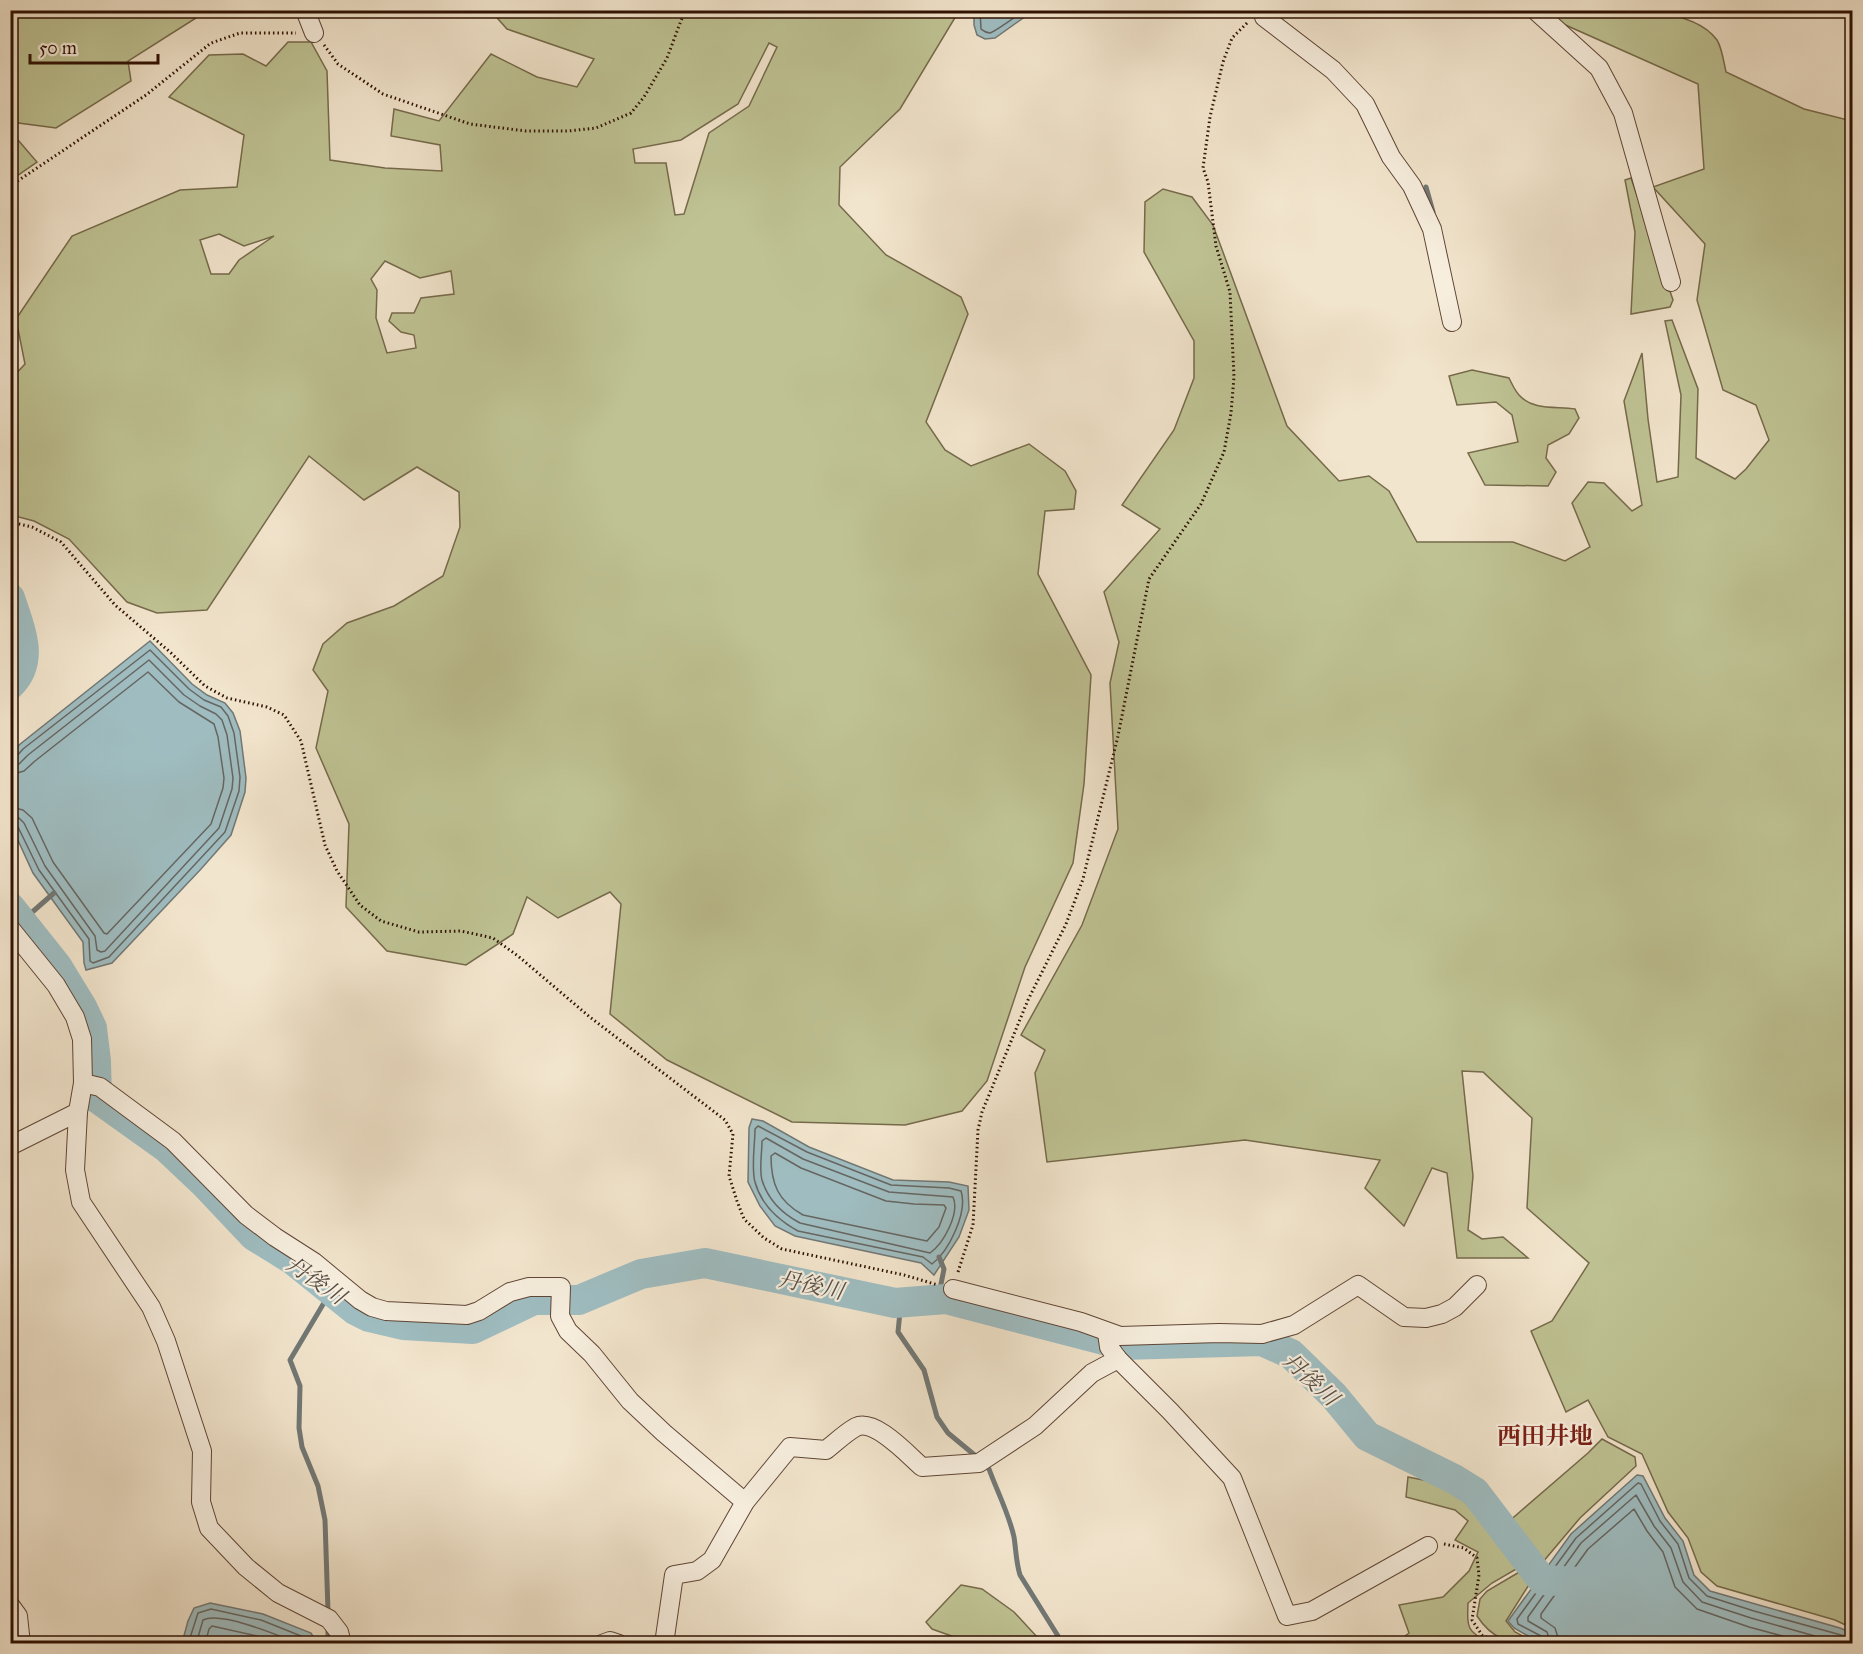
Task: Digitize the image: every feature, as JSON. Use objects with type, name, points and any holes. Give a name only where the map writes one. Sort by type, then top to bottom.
[{"type":"street","points":[[304,10],[314,33]]},
{"type":"street","points":[[1535,10],[1599,68],[1623,113],[1671,282]]},
{"type":"street","points":[[1265,14],[1333,70],[1365,104],[1391,157],[1412,186],[1432,229],[1452,322]]},
{"type":"street","points":[[10,928],[56,985],[75,1017],[91,1085],[78,1112],[75,1170],[81,1202],[151,1306],[166,1341],[202,1452],[201,1502],[209,1528],[246,1567],[278,1593],[329,1619],[339,1632],[342,1644]]},
{"type":"street","points":[[91,1085],[173,1141],[246,1215],[274,1237],[314,1262],[360,1300],[372,1307],[386,1311],[466,1315],[479,1311],[510,1292],[529,1287],[561,1287],[560,1316],[568,1331],[592,1354],[630,1401],[745,1502]]},
{"type":"street","points":[[10,1146],[78,1112]]},
{"type":"street","points":[[664,1644],[674,1575],[697,1570],[712,1560],[745,1502],[790,1447],[826,1450],[858,1426],[869,1425],[878,1429],[922,1467],[982,1461],[1035,1426],[1092,1373],[1110,1344],[1120,1336],[1262,1334],[1294,1325],[1358,1285],[1404,1317],[1426,1318],[1442,1314],[1455,1307],[1477,1285]]},
{"type":"street","points":[[953,1289],[1081,1322],[1110,1344],[1232,1478],[1287,1616],[1312,1611],[1428,1546]]},
{"type":"street","points":[[10,1605],[18,1616],[21,1644]]},
{"type":"street","points":[[602,1644],[610,1641],[619,1644]]},
{"type":"path","points":[[10,186],[146,95],[211,44],[240,33],[314,33],[338,64],[383,94],[470,124],[526,131],[596,128],[631,112],[644,98],[666,58],[685,10]]},
{"type":"path","points":[[953,1289],[973,1225],[978,1130],[982,1112],[1028,1000],[1066,924],[1083,879],[1118,736],[1149,579],[1201,504],[1224,452],[1234,377],[1230,292],[1216,246],[1208,182],[1203,168],[1212,106],[1223,62],[1232,38],[1251,20],[1265,14]]},
{"type":"path","points":[[10,522],[32,527],[61,542],[115,605],[170,652],[205,686],[226,698],[267,707],[284,715],[301,741],[325,845],[337,871],[360,905],[381,921],[419,933],[461,931],[493,938],[518,956],[591,1018],[724,1120],[733,1134],[729,1176],[737,1202],[744,1219],[764,1238],[782,1249],[904,1275],[935,1284]]},
{"type":"path","points":[[1428,1546],[1445,1543],[1464,1548],[1476,1558],[1479,1575],[1472,1620],[1482,1635],[1502,1644]]},
{"type":"green space","points":[[11,10],[207,11],[128,61],[131,81],[56,128],[11,122]]},
{"type":"green space","points":[[1638,10],[1685,19],[1703,27],[1717,40],[1722,51],[1726,72],[1804,109],[1852,121],[1852,1628],[1835,1620],[1717,1586],[1701,1572],[1688,1538],[1668,1512],[1642,1454],[1608,1437],[1588,1400],[1566,1412],[1531,1331],[1552,1321],[1589,1263],[1527,1208],[1532,1118],[1483,1072],[1462,1071],[1473,1176],[1468,1230],[1482,1239],[1503,1237],[1528,1258],[1457,1258],[1447,1173],[1432,1168],[1404,1226],[1365,1188],[1380,1160],[1245,1140],[1047,1162],[1035,1073],[1045,1050],[1021,1035],[1082,925],[1118,829],[1110,683],[1119,642],[1104,592],[1160,529],[1122,505],[1174,430],[1194,378],[1194,341],[1144,252],[1145,202],[1163,189],[1192,197],[1213,225],[1287,426],[1339,481],[1369,476],[1389,491],[1417,542],[1513,542],[1565,561],[1590,547],[1572,503],[1588,482],[1604,483],[1632,511],[1642,505],[1624,401],[1642,353],[1657,482],[1678,477],[1681,395],[1665,321],[1672,320],[1698,389],[1696,458],[1735,479],[1769,440],[1756,405],[1723,390],[1697,300],[1705,244],[1653,187],[1704,169],[1698,84],[1561,23],[1547,11]]},
{"type":"green space","points":[[491,11],[959,11],[900,109],[840,167],[839,205],[886,255],[961,297],[968,314],[926,422],[945,450],[971,466],[1029,444],[1065,471],[1076,491],[1074,509],[1045,511],[1038,574],[1091,675],[1084,784],[1073,863],[1025,967],[987,1081],[962,1111],[905,1125],[792,1122],[667,1060],[610,1014],[621,904],[610,892],[558,918],[527,897],[513,934],[466,965],[387,951],[346,907],[349,824],[316,748],[328,691],[313,670],[323,644],[347,623],[394,606],[443,576],[460,527],[459,492],[417,467],[364,500],[309,456],[207,610],[157,613],[127,602],[69,539],[34,521],[11,515],[11,379],[25,364],[16,319],[72,236],[180,190],[237,187],[244,135],[169,97],[209,55],[243,54],[266,66],[288,42],[311,42],[327,71],[330,160],[385,168],[442,171],[440,145],[391,136],[394,109],[439,121],[491,54],[537,77],[577,87],[594,59],[507,29]],"holes":[[[769,43],[777,47],[749,106],[709,133],[684,214],[675,215],[666,163],[635,163],[633,149],[681,140],[738,104]],[[219,234],[244,246],[274,236],[239,260],[229,274],[211,274],[200,240]],[[385,261],[420,278],[451,271],[454,294],[421,298],[414,313],[392,313],[389,321],[401,332],[414,335],[416,348],[387,353],[376,318],[377,290],[371,279]]]},
{"type":"green space","points":[[18,140],[37,162],[11,180],[11,142]]},
{"type":"green space","points":[[1631,178],[1673,300],[1670,307],[1631,314],[1635,232],[1625,180]]},
{"type":"green space","points":[[1472,370],[1509,378],[1518,393],[1531,404],[1575,409],[1579,418],[1569,434],[1548,445],[1546,458],[1556,472],[1548,486],[1485,485],[1468,453],[1518,442],[1512,415],[1496,402],[1457,405],[1449,376]]},
{"type":"green space","points":[[1602,1439],[1635,1457],[1636,1466],[1580,1518],[1542,1563],[1507,1523]]},
{"type":"green space","points":[[1408,1477],[1449,1485],[1473,1498],[1518,1568],[1492,1583],[1468,1603],[1470,1628],[1477,1636],[1490,1643],[1396,1643],[1409,1633],[1399,1605],[1443,1597],[1469,1571],[1478,1552],[1455,1540],[1468,1521],[1455,1510],[1406,1497]]},
{"type":"green space","points":[[1521,1571],[1532,1580],[1506,1621],[1515,1632],[1536,1643],[1509,1641],[1495,1635],[1477,1616],[1480,1599],[1487,1591]]},
{"type":"green space","points":[[961,1585],[982,1589],[1014,1612],[1039,1639],[1040,1643],[971,1643],[932,1629],[926,1622]]},
{"type":"water","points":[[974,10],[1033,11],[995,38],[985,39],[977,35]]},
{"type":"water","points":[[150,641],[192,684],[207,695],[225,703],[233,713],[240,731],[246,778],[245,792],[231,835],[201,869],[112,963],[86,970],[83,942],[33,873],[11,825],[11,755],[19,745]]},
{"type":"water","points":[[752,1119],[763,1121],[809,1147],[893,1180],[949,1182],[968,1186],[969,1210],[959,1237],[934,1275],[921,1263],[795,1236],[775,1226],[760,1206],[748,1182],[749,1128]]},
{"type":"water","points":[[1637,1475],[1643,1476],[1665,1518],[1683,1541],[1694,1575],[1710,1591],[1840,1628],[1852,1633],[1852,1643],[1542,1644],[1514,1628],[1508,1621],[1571,1534]]},
{"type":"water","points":[[210,1603],[263,1614],[311,1633],[317,1643],[182,1643],[194,1608]]},
{"type":"waterway","points":[[1245,10],[1248,13]]},
{"type":"waterway","points":[[1426,187],[1433,212]]},
{"type":"waterway","name":"丹後川","points":[[10,598],[21,631],[24,654],[18,675],[10,685]]},
{"type":"waterway","points":[[22,921],[54,893]]},
{"type":"waterway","name":"丹後川","points":[[10,907],[57,966],[92,1028],[97,1098],[167,1148],[254,1236],[293,1260],[355,1310],[369,1317],[403,1325],[473,1329],[534,1300],[579,1300],[641,1274],[705,1263],[895,1303],[946,1299],[1123,1345],[1262,1341],[1291,1354],[1334,1396],[1367,1436],[1454,1479],[1475,1492],[1542,1580],[1580,1582]]},
{"type":"waterway","points":[[938,1299],[944,1269],[939,1257]]},
{"type":"waterway","points":[[328,1611],[325,1520],[318,1486],[302,1447],[299,1428],[300,1386],[290,1360],[331,1291]]},
{"type":"waterway","points":[[901,1302],[898,1332],[924,1370],[937,1417],[948,1433],[977,1457]]},
{"type":"waterway","points":[[984,1464],[989,1469],[1009,1520],[1020,1575],[1063,1644]]},
{"type":"waterway","points":[[328,1631],[328,1644]]},
{"type":"district","name":"西田井地","points":[[1545,1436]]}]
